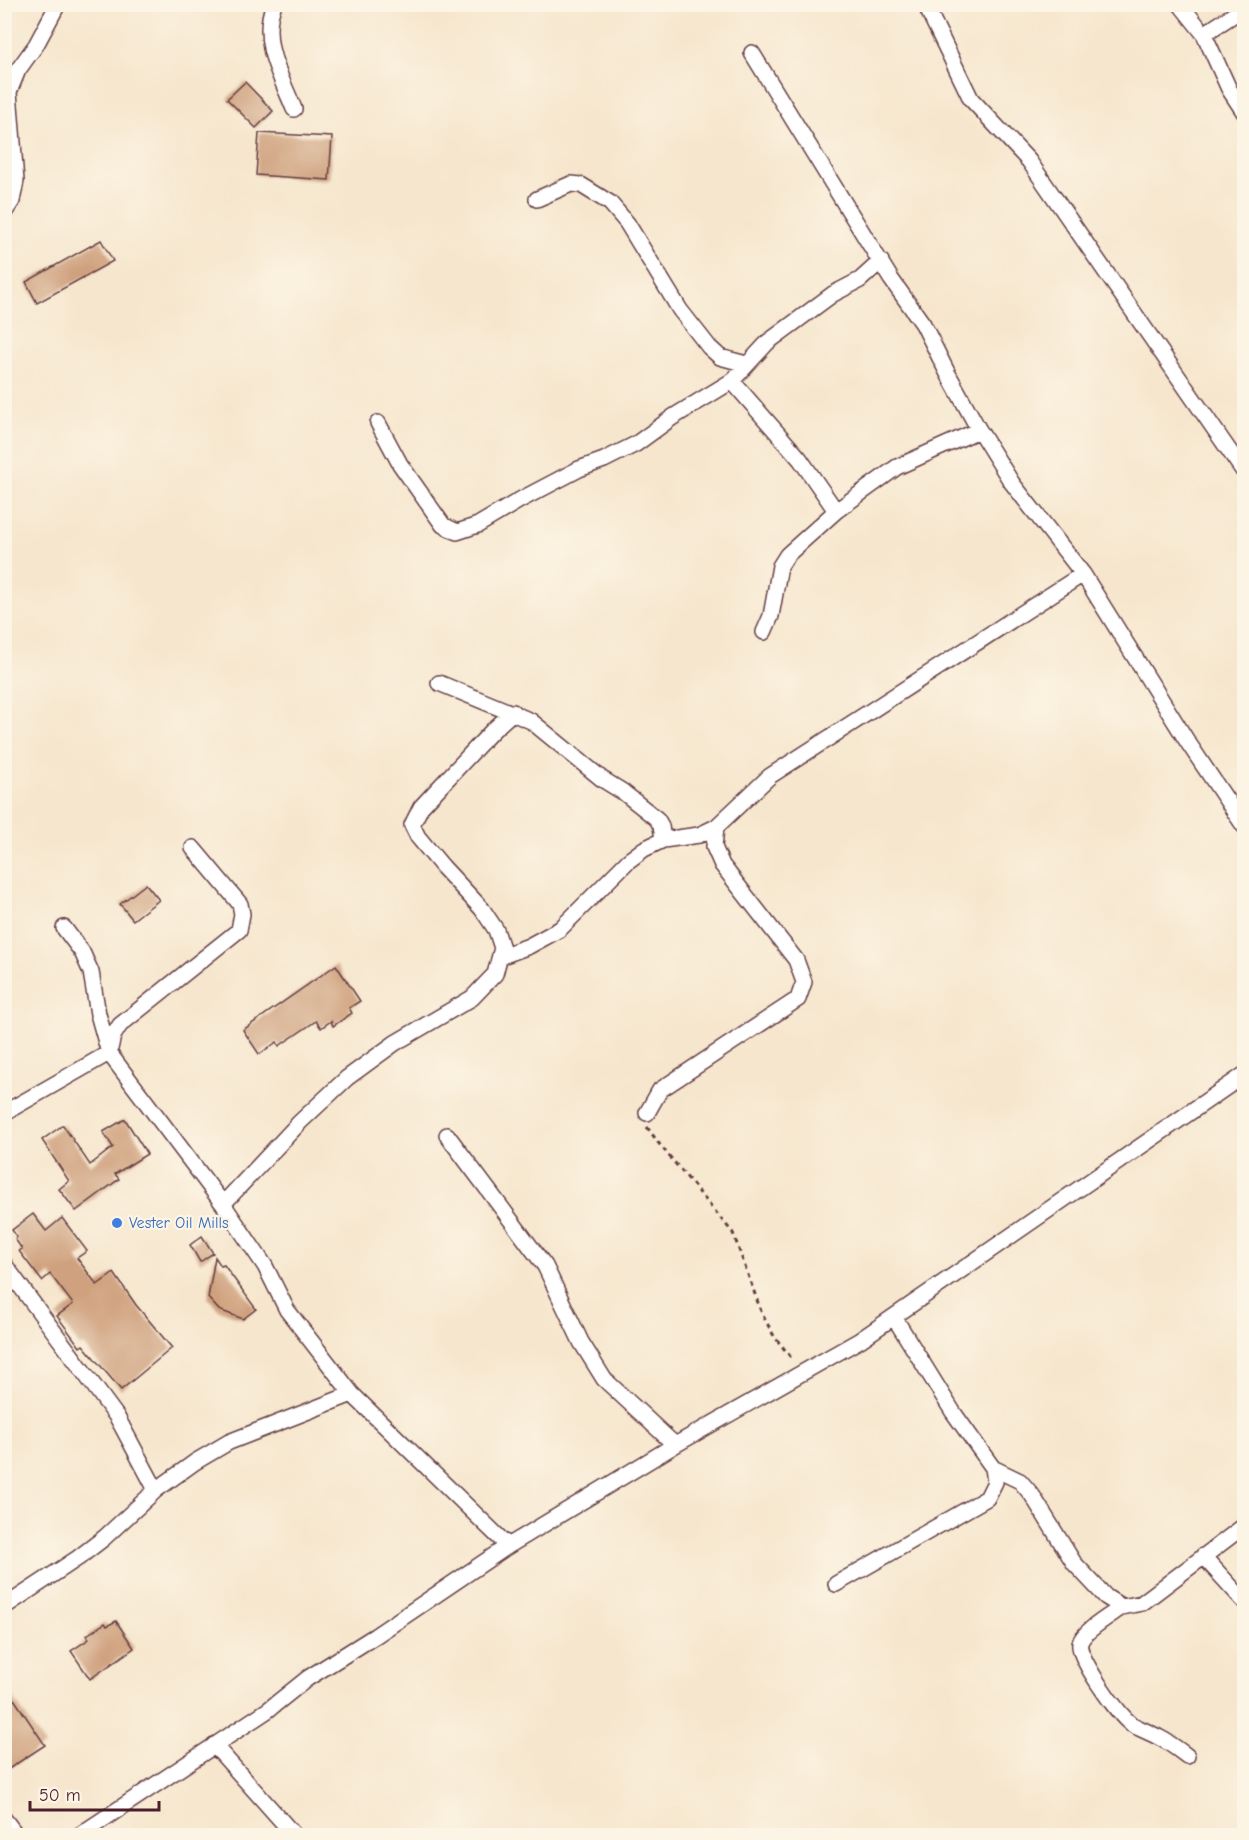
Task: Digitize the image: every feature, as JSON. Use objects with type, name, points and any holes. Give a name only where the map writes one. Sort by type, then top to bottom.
[{"type":"street","points":[[4,213],[12,201],[16,181],[9,92],[18,70],[36,45],[58,4]]},
{"type":"street","points":[[274,4],[269,16],[268,34],[271,50],[294,109]]},
{"type":"street","points":[[925,4],[971,99],[1029,161],[1245,472]]},
{"type":"street","points":[[1180,4],[1204,34],[1229,89],[1245,112]]},
{"type":"street","points":[[1204,34],[1245,8]]},
{"type":"street","points":[[752,53],[891,279],[923,324],[979,430],[1012,483],[1083,574],[1187,741],[1245,826]]},
{"type":"street","points":[[537,199],[571,184],[581,185],[610,203],[627,223],[680,310],[709,347],[720,357],[746,364]]},
{"type":"street","points":[[378,423],[400,464],[442,525],[457,532],[478,525],[569,474],[636,444],[673,417],[732,381],[768,342],[833,294],[860,280],[881,261]]},
{"type":"street","points":[[732,381],[800,459],[836,511]]},
{"type":"street","points":[[764,632],[771,616],[780,566],[787,555],[836,511],[897,468],[979,430]]},
{"type":"street","points":[[502,956],[529,946],[560,929],[628,861],[644,849],[663,840],[699,835],[716,827],[770,776],[1083,574]]},
{"type":"street","points":[[439,683],[531,721],[602,779],[657,819],[661,826],[663,840]]},
{"type":"street","points":[[223,1204],[300,1122],[347,1078],[394,1043],[472,998],[495,974],[502,956],[501,939],[482,909],[442,866],[418,837],[412,825],[421,807],[492,731],[513,712]]},
{"type":"street","points":[[647,1113],[660,1090],[798,999],[804,982],[796,960],[722,865],[714,847],[716,827]]},
{"type":"street","points":[[4,1113],[109,1053],[113,1036],[120,1025],[239,930],[242,914],[240,904],[193,848]]},
{"type":"street","points":[[64,928],[82,952],[91,972],[98,1014],[109,1053],[223,1204],[265,1266],[287,1310],[352,1394],[508,1546]]},
{"type":"street","points":[[78,1836],[268,1710],[308,1678],[375,1636],[508,1546],[675,1445],[860,1340],[1245,1075]]},
{"type":"street","points":[[447,1135],[545,1266],[581,1341],[604,1379],[675,1445]]},
{"type":"street","points":[[4,1264],[117,1417],[156,1490]]},
{"type":"street","points":[[836,1584],[987,1498],[995,1482],[993,1468],[953,1412],[894,1317]]},
{"type":"street","points":[[4,1607],[95,1545],[156,1490],[195,1462],[229,1442],[352,1394]]},
{"type":"street","points":[[993,1468],[1020,1481],[1032,1495],[1074,1563],[1106,1597],[1122,1607]]},
{"type":"street","points":[[1187,1756],[1163,1739],[1131,1724],[1124,1718],[1096,1680],[1079,1650],[1080,1641],[1085,1634],[1122,1607],[1142,1603],[1245,1526]]},
{"type":"street","points":[[1203,1556],[1245,1601]]},
{"type":"street","points":[[214,1745],[295,1836]]},
{"type":"street","points":[[4,1819],[17,1836]]},
{"type":"path","points":[[647,1113],[647,1129],[733,1233],[762,1314],[774,1336],[804,1373]]},
{"type":"building","points":[[245,82],[273,111],[256,128],[227,99]]},
{"type":"building","points":[[259,133],[332,137],[329,180],[256,175]]},
{"type":"building","points":[[101,240],[113,261],[37,303],[26,282]]},
{"type":"building","points":[[146,884],[159,900],[133,920],[120,904]]},
{"type":"building","points":[[336,965],[360,1001],[349,1008],[352,1013],[333,1026],[331,1021],[321,1028],[316,1021],[279,1046],[277,1042],[259,1054],[243,1030]]},
{"type":"building","points":[[125,1119],[147,1154],[115,1174],[119,1179],[76,1211],[59,1189],[69,1181],[42,1140],[63,1125],[90,1165],[113,1147],[103,1132]]},
{"type":"building","points":[[33,1214],[46,1231],[62,1218],[87,1251],[77,1258],[97,1285],[114,1273],[136,1305],[172,1348],[121,1390],[83,1345],[80,1347],[57,1316],[73,1304],[50,1274],[42,1281],[19,1251],[22,1249],[12,1230]]},
{"type":"building","points":[[202,1236],[213,1253],[200,1262],[190,1245]]},
{"type":"building","points":[[215,1257],[221,1266],[224,1265],[256,1309],[243,1319],[219,1310],[208,1298]]},
{"type":"building","points":[[116,1621],[134,1648],[90,1679],[71,1651],[89,1639],[87,1635],[105,1623],[107,1626]]},
{"type":"building","points":[[4,1684],[45,1745],[4,1772]]},
{"type":"place","name":"Vester Oil Mills","points":[[117,1223]]}]
